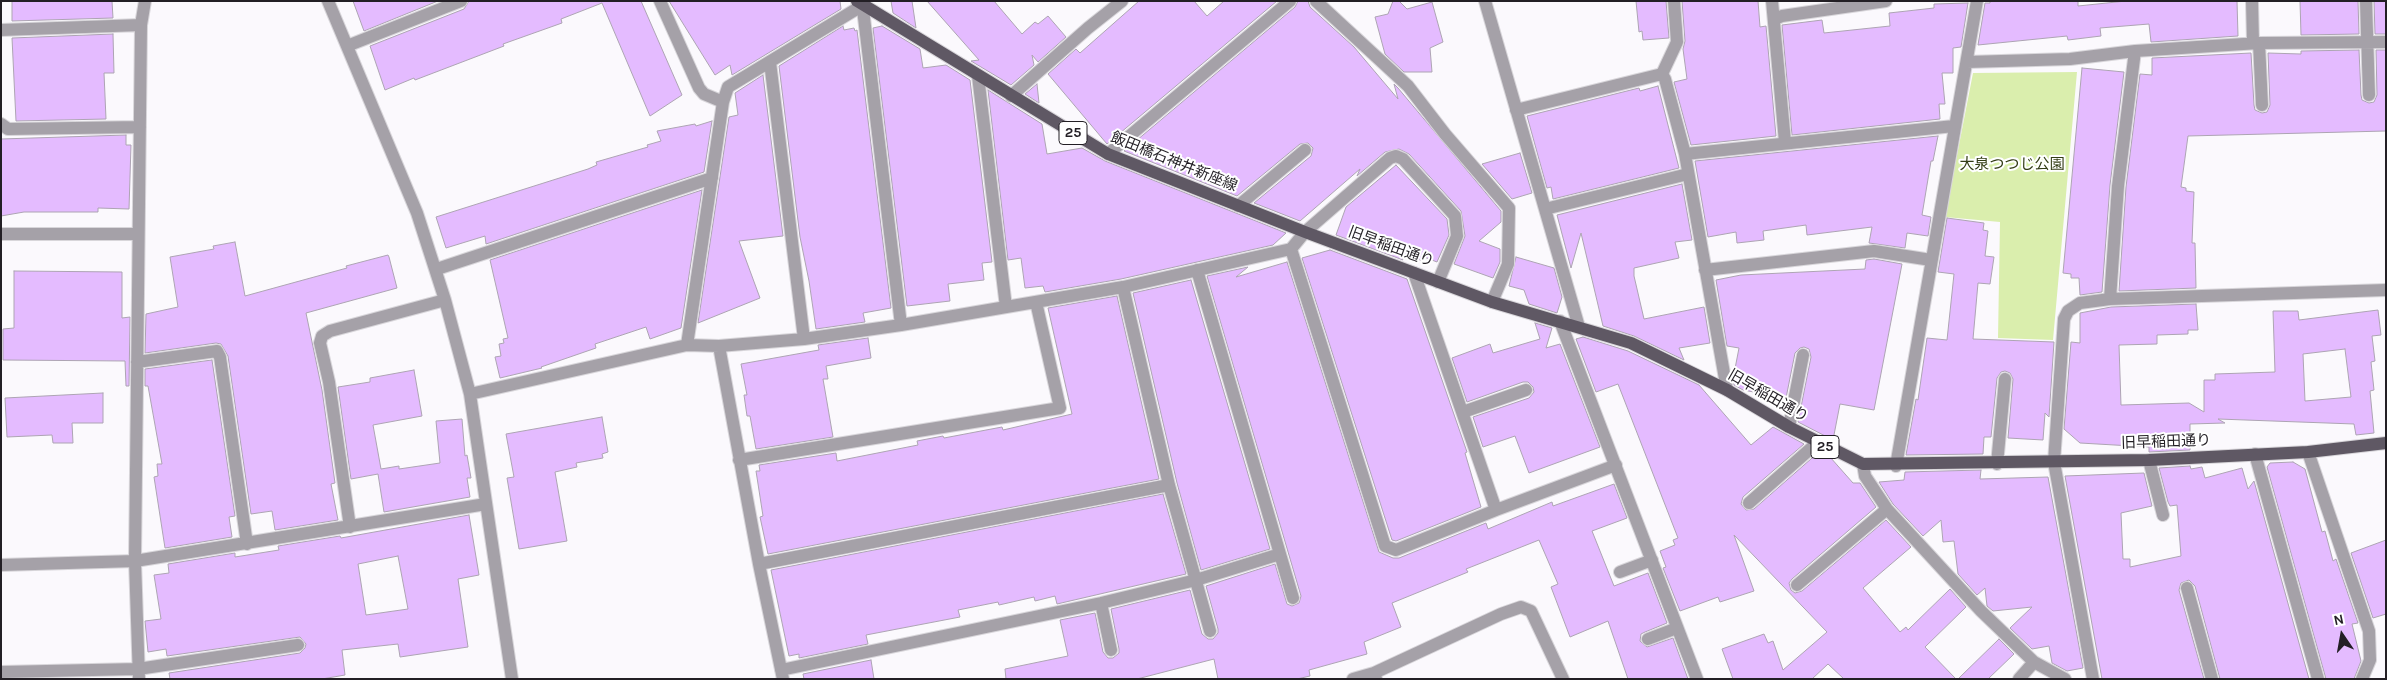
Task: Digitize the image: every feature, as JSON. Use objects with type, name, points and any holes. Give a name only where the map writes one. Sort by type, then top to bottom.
[{"type":"main road","name":"飯田橋石神井新座線","points":[[866,3],[978,76],[1108,154],[1305,232]]},
{"type":"main road","name":"旧早稲田通り","points":[[1305,232],[1492,302],[1631,342],[1727,390],[1817,443],[1863,464],[1896,466],[2149,460],[2308,452],[2386,443]]},
{"type":"street","points":[[139,674],[135,561],[141,25],[145,1]]},
{"type":"street","points":[[328,1],[417,214],[445,300],[470,394],[512,679]]},
{"type":"street","points":[[347,46],[461,1]]},
{"type":"street","points":[[660,1],[699,88],[704,94],[723,102]]},
{"type":"street","points":[[1011,96],[1088,28],[1122,1]]},
{"type":"street","points":[[1108,154],[1290,1]]},
{"type":"street","points":[[1316,1],[1408,86],[1445,134],[1509,208],[1508,264],[1492,302]]},
{"type":"street","points":[[1485,1],[1579,326]]},
{"type":"street","points":[[1662,74],[1677,42],[1674,1]]},
{"type":"street","points":[[1772,1],[1775,19],[1773,30],[1785,142]]},
{"type":"street","points":[[1896,466],[1977,1]]},
{"type":"street","points":[[2252,1],[2262,105]]},
{"type":"street","points":[[2366,1],[2369,95]]},
{"type":"street","points":[[1775,19],[1878,2]]},
{"type":"street","points":[[687,345],[723,102],[728,87],[866,3],[900,324]]},
{"type":"street","points":[[1,30],[141,25]]},
{"type":"street","points":[[1967,62],[2070,60],[2135,51],[2256,43],[2386,42]]},
{"type":"street","points":[[2110,300],[2118,186],[2135,51]]},
{"type":"street","points":[[770,62],[804,339]]},
{"type":"street","points":[[1516,110],[1662,74]]},
{"type":"street","points":[[1662,74],[1665,79],[1685,154],[1727,390]]},
{"type":"street","points":[[978,76],[1006,307]]},
{"type":"street","points":[[1,124],[8,129],[140,127]]},
{"type":"street","points":[[1685,154],[1785,142],[1954,126]]},
{"type":"street","points":[[1238,206],[1305,150]]},
{"type":"street","points":[[470,394],[687,345],[719,346],[804,339],[1006,307],[1123,287],[1291,248],[1305,232],[1390,158],[1396,156],[1403,159],[1455,216],[1457,236],[1438,282]]},
{"type":"street","points":[[1545,209],[1688,174]]},
{"type":"street","points":[[436,269],[712,178]]},
{"type":"street","points":[[1,234],[138,234]]},
{"type":"street","points":[[1291,248],[1385,546],[1396,550],[1616,465]]},
{"type":"street","points":[[1705,270],[1874,251],[1931,260]]},
{"type":"street","points":[[1197,270],[1293,598]]},
{"type":"street","points":[[1414,273],[1496,510]]},
{"type":"street","points":[[1123,287],[1170,485],[1210,631]]},
{"type":"street","points":[[2093,679],[2054,462],[2064,319],[2068,311],[2080,303],[2110,300],[2386,290]]},
{"type":"street","points":[[350,527],[329,382],[320,343],[322,336],[330,331],[445,300]]},
{"type":"street","points":[[739,460],[1060,408],[1036,302]]},
{"type":"street","points":[[1560,321],[1697,679]]},
{"type":"street","points":[[719,346],[758,564],[782,674],[1101,603],[1196,580],[1280,554]]},
{"type":"street","points":[[137,362],[216,351],[220,357],[247,544]]},
{"type":"street","points":[[1788,427],[1803,355]]},
{"type":"street","points":[[1997,464],[2005,379]]},
{"type":"street","points":[[1463,412],[1526,390]]},
{"type":"street","points":[[1749,503],[1817,443]]},
{"type":"street","points":[[2308,452],[2369,631],[2370,666],[2362,679]]},
{"type":"street","points":[[2255,454],[2318,679]]},
{"type":"street","points":[[2149,460],[2163,515]]},
{"type":"street","points":[[1863,464],[1865,476],[1887,509],[1981,612],[2034,662],[2065,679]]},
{"type":"street","points":[[758,564],[1170,485]]},
{"type":"street","points":[[1,565],[135,561],[486,504]]},
{"type":"street","points":[[1797,585],[1887,509]]},
{"type":"street","points":[[1620,572],[1652,560]]},
{"type":"street","points":[[2186,588],[2212,679]]},
{"type":"street","points":[[1101,603],[1111,650]]},
{"type":"street","points":[[1353,679],[1375,676],[1501,614],[1521,607],[1531,612],[1563,679]]},
{"type":"street","points":[[1648,639],[1678,628]]},
{"type":"street","points":[[1,672],[36,675],[139,674],[298,645]]},
{"type":"street","points":[[2020,679],[2034,662]]},
{"type":"green space","name":"大泉つつじ公園","points":[[2077,72],[2053,340],[1998,338],[2000,222],[1945,217],[1973,73]]},
{"type":"building","points":[[12,1],[112,1],[113,18],[12,21]]},
{"type":"building","points":[[353,1],[438,1],[364,31]]},
{"type":"building","points":[[469,1],[641,1],[682,95],[650,116],[602,3],[561,19],[562,23],[385,90],[370,46],[464,9]]},
{"type":"building","points":[[669,1],[840,1],[841,9],[732,75],[730,65],[715,75]]},
{"type":"building","points":[[891,1],[912,1],[916,28],[893,13]]},
{"type":"building","points":[[927,1],[994,1],[1022,34],[1035,22],[1038,24],[1048,16],[1066,37],[1038,62],[1032,55],[1034,65],[1011,85],[971,61],[979,60]]},
{"type":"building","points":[[1139,1],[1194,1],[1207,16],[1224,1],[1277,1],[1107,144],[1048,74],[1076,49],[1080,53]]},
{"type":"building","points":[[1298,1],[1308,1],[1310,7],[1354,47],[1398,99],[1394,84],[1398,88],[1501,211],[1501,222],[1479,241],[1500,249],[1500,262],[1493,278],[1454,264],[1465,236],[1461,211],[1409,154],[1399,149],[1385,152],[1357,176],[1360,169],[1300,221],[1254,203],[1311,156],[1313,148],[1308,143],[1300,144],[1237,196],[1124,151],[1295,7]]},
{"type":"building","points":[[1393,1],[1399,1],[1407,9],[1432,2],[1443,42],[1430,48],[1432,72],[1404,72],[1385,54],[1375,17],[1388,14]]},
{"type":"building","points":[[1636,1],[1666,1],[1669,38],[1643,40],[1642,31],[1639,32]]},
{"type":"building","points":[[1682,1],[1758,1],[1760,27],[1766,26],[1776,136],[1691,145],[1674,82],[1687,79],[1683,49],[1685,41]]},
{"type":"building","points":[[1990,1],[2078,1],[2078,6],[2126,1],[2237,1],[2238,36],[2151,42],[2149,24],[2100,28],[2101,36],[2068,40],[2067,36],[1978,45],[1985,3],[1990,3]]},
{"type":"building","points":[[2300,1],[2358,1],[2359,34],[2301,35]]},
{"type":"building","points":[[2374,1],[2386,1],[2386,34],[2375,34]]},
{"type":"building","points":[[1968,3],[1961,47],[1953,48],[1953,73],[1942,73],[1945,104],[1939,104],[1940,119],[1792,135],[1782,25],[1822,20],[1824,33],[1890,26],[1889,13],[1934,8],[1934,4]]},
{"type":"building","points":[[843,26],[844,30],[854,28],[855,31],[857,30],[891,308],[863,313],[865,322],[816,329],[800,237],[779,66]]},
{"type":"building","points":[[882,26],[920,49],[923,68],[946,65],[970,80],[992,262],[982,263],[984,280],[948,284],[950,301],[907,306],[873,28]]},
{"type":"building","points":[[113,34],[114,73],[104,73],[106,119],[16,121],[12,38]]},
{"type":"building","points":[[2359,50],[2361,95],[2362,100],[2369,103],[2374,102],[2377,95],[2376,50],[2386,50],[2386,131],[2188,136],[2181,187],[2186,188],[2186,191],[2194,192],[2192,243],[2195,243],[2196,288],[2119,291],[2126,187],[2140,74],[2152,75],[2152,58],[2251,53],[2254,105],[2255,110],[2262,113],[2267,112],[2270,105],[2268,53],[2301,54],[2301,51]]},
{"type":"building","points":[[2082,68],[2124,72],[2110,185],[2102,292],[2080,295],[2079,278],[2071,278],[2071,274],[2063,273]]},
{"type":"building","points":[[763,75],[783,236],[739,241],[760,298],[698,323],[729,117],[738,115],[735,93]]},
{"type":"building","points":[[1037,84],[1039,103],[1025,94]]},
{"type":"building","points":[[1658,86],[1679,168],[1553,199],[1551,187],[1547,188],[1527,116],[1639,88],[1640,91]]},
{"type":"building","points":[[988,90],[1042,124],[1047,154],[1082,148],[1105,161],[1286,233],[1273,245],[1121,279],[1045,292],[1043,286],[1025,288],[1021,258],[1008,260]]},
{"type":"building","points":[[712,121],[704,172],[486,244],[485,236],[446,248],[436,217],[588,169],[597,165],[596,162],[648,147],[647,145],[661,141],[657,131],[695,124],[696,126]]},
{"type":"building","points":[[126,135],[126,145],[131,145],[129,209],[98,208],[98,212],[24,212],[1,216],[1,139]]},
{"type":"building","points":[[1938,136],[1933,161],[1931,161],[1922,215],[1931,217],[1928,236],[1907,233],[1905,248],[1869,243],[1872,227],[1807,235],[1806,225],[1763,231],[1764,240],[1737,243],[1736,232],[1708,237],[1695,161]]},
{"type":"building","points":[[1520,153],[1532,193],[1512,199],[1482,164]]},
{"type":"building","points":[[1396,165],[1447,219],[1449,235],[1437,262],[1424,257],[1423,261],[1401,254],[1403,260],[1336,235],[1346,207]]},
{"type":"building","points":[[1682,184],[1692,240],[1675,242],[1679,258],[1634,268],[1634,276],[1644,319],[1704,307],[1710,343],[1679,348],[1684,360],[1634,336],[1603,326],[1581,233],[1571,268],[1557,215]]},
{"type":"building","points":[[702,190],[681,328],[650,339],[646,327],[595,344],[596,348],[542,368],[500,378],[495,357],[501,356],[499,344],[504,343],[503,339],[508,338],[490,260]]},
{"type":"building","points":[[1947,218],[1984,223],[1983,230],[1988,231],[1985,256],[1994,257],[1990,284],[1978,283],[1973,339],[2054,342],[2049,417],[2045,413],[2043,440],[2008,438],[2013,379],[2010,373],[2005,371],[2001,372],[1997,378],[1991,437],[1984,437],[1983,454],[1906,455],[1916,399],[1918,400],[1927,338],[1947,340],[1954,274],[1938,272]]},
{"type":"building","points":[[235,242],[245,296],[347,268],[346,266],[388,255],[389,257],[397,288],[306,313],[322,390],[335,483],[331,484],[338,520],[275,530],[272,511],[251,514],[228,356],[221,344],[216,343],[145,353],[146,314],[178,307],[170,257],[214,249],[213,246]]},
{"type":"building","points":[[1330,250],[1407,279],[1467,452],[1465,453],[1481,507],[1396,541],[1392,540],[1302,258]]},
{"type":"building","points":[[1516,257],[1554,268],[1562,297],[1557,313],[1529,304],[1524,290],[1509,286]]},
{"type":"building","points":[[1874,259],[1902,264],[1874,410],[1840,404],[1833,440],[1798,422],[1811,357],[1809,349],[1804,347],[1795,353],[1786,398],[1743,390],[1734,385],[1733,379],[1739,348],[1727,346],[1716,280],[1741,275],[1865,269],[1866,260]]},
{"type":"building","points":[[1287,262],[1379,552],[1393,558],[1399,558],[1486,523],[1488,529],[1552,502],[1553,506],[1614,484],[1627,518],[1592,531],[1614,586],[1648,573],[1667,623],[1641,634],[1640,641],[1647,647],[1673,638],[1688,679],[1628,679],[1608,621],[1570,637],[1551,587],[1558,584],[1539,540],[1466,569],[1468,572],[1392,603],[1401,627],[1364,642],[1367,654],[1309,670],[1310,676],[1297,679],[1218,679],[1214,659],[1137,679],[1006,679],[1005,669],[1068,656],[1060,620],[1095,613],[1103,652],[1108,658],[1113,658],[1119,653],[1119,649],[1111,609],[1190,590],[1202,634],[1208,639],[1213,639],[1218,633],[1218,629],[1206,586],[1275,564],[1287,604],[1292,606],[1299,603],[1301,596],[1207,276],[1248,267],[1236,277]]},
{"type":"building","points":[[14,271],[122,272],[122,318],[130,317],[129,386],[126,386],[125,361],[3,360],[3,329],[14,328]]},
{"type":"building","points":[[1191,280],[1270,549],[1201,570],[1177,483],[1133,293]]},
{"type":"building","points":[[1117,296],[1159,479],[768,554],[760,517],[763,516],[756,471],[760,471],[759,465],[836,453],[837,461],[918,445],[917,441],[1002,427],[1003,430],[1072,414],[1048,308]]},
{"type":"building","points":[[2196,304],[2198,330],[2188,330],[2188,334],[2157,335],[2157,344],[2119,345],[2121,405],[2189,403],[2204,412],[2204,380],[2215,380],[2215,374],[2275,372],[2273,311],[2298,311],[2299,320],[2378,310],[2381,335],[2372,336],[2375,361],[2371,362],[2374,390],[2370,391],[2374,433],[2356,435],[2354,424],[2218,419],[2225,423],[2190,424],[2190,450],[2149,452],[2149,447],[2080,443],[2064,429],[2071,342],[2080,343],[2080,313],[2111,307]],"holes":[[[2345,349],[2351,397],[2305,401],[2303,354]]]},
{"type":"building","points":[[1535,323],[1552,328],[1546,348],[1560,344],[1600,447],[1529,473],[1515,436],[1483,447],[1473,417],[1529,398],[1534,392],[1533,387],[1528,382],[1523,382],[1467,402],[1452,358],[1490,344],[1493,353],[1540,339]]},
{"type":"building","points":[[1583,337],[1628,351],[1699,385],[1751,445],[1773,427],[1804,444],[1743,497],[1741,504],[1746,510],[1754,509],[1820,451],[1830,457],[1853,483],[1860,483],[1876,507],[1792,579],[1789,583],[1791,590],[1795,593],[1802,591],[1886,520],[1911,547],[1863,588],[1900,632],[1906,627],[1908,630],[1950,589],[1966,607],[1925,647],[1956,679],[1844,679],[1828,664],[1812,679],[1733,679],[1722,649],[1764,634],[1768,643],[1773,641],[1783,670],[1827,632],[1734,535],[1754,591],[1720,602],[1718,597],[1680,611],[1663,568],[1666,567],[1660,551],[1675,545],[1673,540],[1678,538],[1618,384],[1596,392],[1576,339]]},
{"type":"building","points":[[868,338],[871,358],[826,366],[828,379],[823,379],[833,437],[756,449],[750,416],[747,416],[744,395],[747,395],[741,364],[819,350],[818,345]]},
{"type":"building","points":[[212,360],[235,516],[229,517],[232,537],[165,548],[154,477],[158,476],[157,464],[162,464],[148,386],[145,386],[145,369]]},
{"type":"building","points":[[414,370],[422,416],[373,425],[381,469],[399,466],[399,469],[440,463],[436,421],[462,419],[465,456],[467,455],[471,478],[467,478],[470,497],[384,512],[378,474],[351,479],[338,387],[370,382],[370,378]]},
{"type":"building","points":[[103,393],[103,423],[72,423],[73,443],[53,443],[52,435],[7,437],[5,398]]},
{"type":"building","points":[[602,417],[608,452],[602,454],[603,458],[576,463],[577,467],[555,472],[567,541],[519,549],[507,478],[514,477],[506,434]]},
{"type":"building","points":[[2293,462],[2305,469],[2322,532],[2325,531],[2333,561],[2336,559],[2358,623],[2352,624],[2361,661],[2354,679],[2326,679],[2267,467],[2270,463]]},
{"type":"building","points":[[2190,466],[2191,469],[2202,467],[2205,478],[2242,468],[2248,489],[2254,481],[2309,679],[2220,679],[2195,586],[2189,580],[2181,583],[2179,590],[2204,679],[2102,679],[2065,476],[2144,473],[2152,506],[2121,513],[2123,559],[2130,559],[2130,567],[2181,556],[2177,505],[2170,506],[2168,502],[2159,468]]},
{"type":"building","points":[[1981,470],[1980,479],[2048,477],[2083,668],[2067,671],[2052,663],[2049,646],[2032,649],[2010,628],[2032,607],[1993,611],[1987,606],[1985,588],[1977,595],[1958,574],[1954,541],[1943,542],[1941,520],[1923,536],[1893,504],[1879,482],[1904,480],[1905,472]]},
{"type":"building","points":[[1163,494],[1186,574],[1057,604],[1055,596],[1035,601],[1034,597],[999,605],[998,602],[958,610],[960,617],[866,635],[868,644],[799,658],[799,654],[789,656],[771,570]]},
{"type":"building","points":[[469,515],[479,575],[458,579],[468,647],[400,657],[398,644],[342,650],[345,675],[322,679],[170,679],[169,673],[300,653],[306,644],[300,637],[167,656],[166,649],[148,652],[145,621],[161,619],[154,575],[169,573],[168,564],[235,553],[235,557],[279,550],[278,546],[340,536],[341,538]],"holes":[[[398,556],[408,609],[366,615],[358,564]]]},
{"type":"building","points":[[2386,540],[2386,614],[2373,618],[2351,553]]},
{"type":"building","points":[[1999,639],[2014,654],[1988,679],[1958,679]]},
{"type":"building","points":[[871,660],[874,679],[804,679],[803,674]]}]
